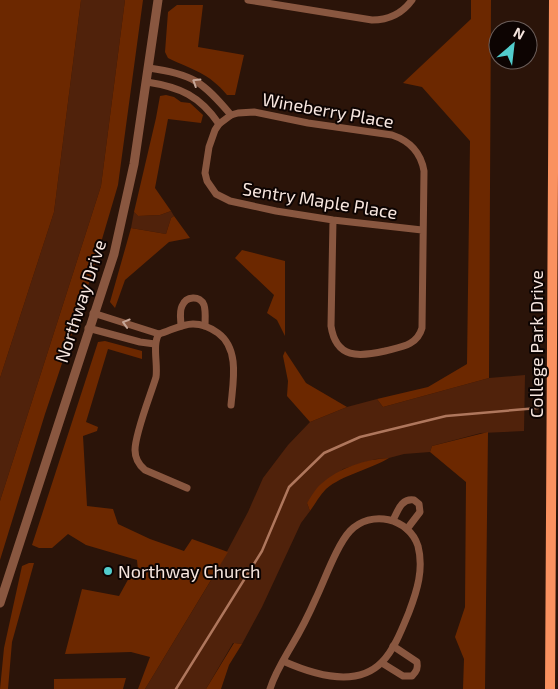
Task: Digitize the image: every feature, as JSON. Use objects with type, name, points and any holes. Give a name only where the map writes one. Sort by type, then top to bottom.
[{"type":"main road","name":"College Park Drive","points":[[550,689],[555,273],[554,0]]},
{"type":"street","name":"Northway Drive","points":[[0,603],[88,328],[114,254],[134,164],[158,0]]},
{"type":"street","points":[[248,0],[372,20],[388,18],[406,8],[412,0]]},
{"type":"street","points":[[147,82],[174,87],[185,92],[206,107],[219,124],[231,116],[217,98],[193,79],[174,72],[149,68]]},
{"type":"street","name":"Wineberry Place","points":[[231,116],[238,113],[254,112],[308,123],[392,135],[404,140],[416,150],[424,171],[422,230]]},
{"type":"street","name":"Sentry Maple Place","points":[[219,124],[211,139],[205,174],[207,181],[216,194],[230,201],[332,220],[422,230]]},
{"type":"street","points":[[332,220],[332,334],[340,347],[358,356],[407,345],[418,338],[422,328],[422,230]]},
{"type":"street","points":[[181,326],[181,307],[186,299],[190,298],[199,300],[204,306],[205,326]]},
{"type":"street","points":[[93,313],[159,334],[193,324],[205,326],[222,336],[228,343],[231,352],[233,369],[231,406]]},
{"type":"street","points":[[88,328],[140,342],[155,344]]},
{"type":"street","points":[[159,334],[155,344],[156,377],[136,440],[136,458],[145,470],[188,488]]},
{"type":"street","points":[[393,520],[403,502],[414,500],[420,504],[420,512],[407,529]]},
{"type":"street","points":[[270,689],[283,661],[314,602],[340,547],[350,531],[363,522],[383,518],[393,520],[407,529],[414,537],[420,556],[420,578],[414,599],[393,646],[382,663],[363,675],[344,678],[323,676],[283,661]]},
{"type":"street","points":[[382,663],[403,676],[412,676],[416,672],[417,662],[393,646]]},
{"type":"shaded area","points":[[0,0],[81,0],[54,212],[0,378]]},
{"type":"shaded area","points":[[81,0],[125,0],[101,186],[0,501],[0,378],[54,212]]},
{"type":"shaded area","points":[[125,0],[143,0],[118,185],[90,280],[45,414],[0,560],[0,501],[101,186]]},
{"type":"shaded area","points":[[471,0],[491,0],[491,20],[488,20],[488,70],[491,70],[489,378],[383,407],[377,399],[428,387],[467,364],[470,141],[422,87],[403,83],[471,19]]},
{"type":"shaded area","points":[[177,5],[203,5],[198,47],[244,55],[235,95],[227,95],[207,77],[168,58],[165,52],[168,12]]},
{"type":"shaded area","points":[[160,96],[174,97],[181,102],[190,103],[203,115],[201,123],[168,119],[155,188],[171,211],[160,215],[138,216],[134,212]]},
{"type":"shaded area","points":[[171,211],[174,216],[171,218],[166,234],[131,228],[134,212],[138,216],[160,215]]},
{"type":"shaded area","points":[[174,216],[190,238],[169,242],[125,280],[115,308],[110,302],[131,228],[166,234],[171,218]]},
{"type":"shaded area","points":[[242,250],[285,261],[285,336],[277,320],[267,313],[274,295],[235,258]]},
{"type":"shaded area","points":[[105,341],[142,351],[142,359],[108,349],[86,422],[98,427],[97,431],[83,436],[87,506],[113,509],[118,524],[150,539],[184,551],[192,539],[228,552],[145,689],[138,689],[150,657],[131,652],[65,654],[82,589],[119,596],[130,576],[138,570],[137,560],[86,545],[68,534],[52,548],[39,548],[32,545],[98,342]]},
{"type":"shaded area","points":[[285,351],[306,383],[347,407],[310,422],[287,396],[288,381],[283,356]]},
{"type":"shaded area","points":[[525,375],[524,431],[481,433],[432,446],[430,452],[376,459],[343,469],[307,503],[310,511],[301,523],[262,607],[242,644],[233,643],[206,689],[145,689],[216,572],[248,512],[263,478],[288,445],[310,422],[347,407],[377,399],[383,407],[489,378]]},
{"type":"shaded area","points":[[488,432],[485,689],[463,689],[464,659],[455,637],[465,607],[466,482],[430,452],[432,446]]},
{"type":"shaded area","points":[[389,458],[333,484],[324,491],[310,511],[307,503],[317,488],[328,478],[353,465]]},
{"type":"shaded area","points":[[34,563],[12,642],[8,689],[0,689],[4,648],[22,566]]},
{"type":"shaded area","points":[[234,643],[242,644],[229,665],[221,689],[206,689]]},
{"type":"shaded area","points":[[126,678],[123,689],[54,689],[54,679]]},
{"type":"waterway","points":[[176,689],[262,551],[289,487],[324,453],[360,437],[446,416],[538,408]]},
{"type":"place","name":"Northway Church","points":[[108,571]]}]
